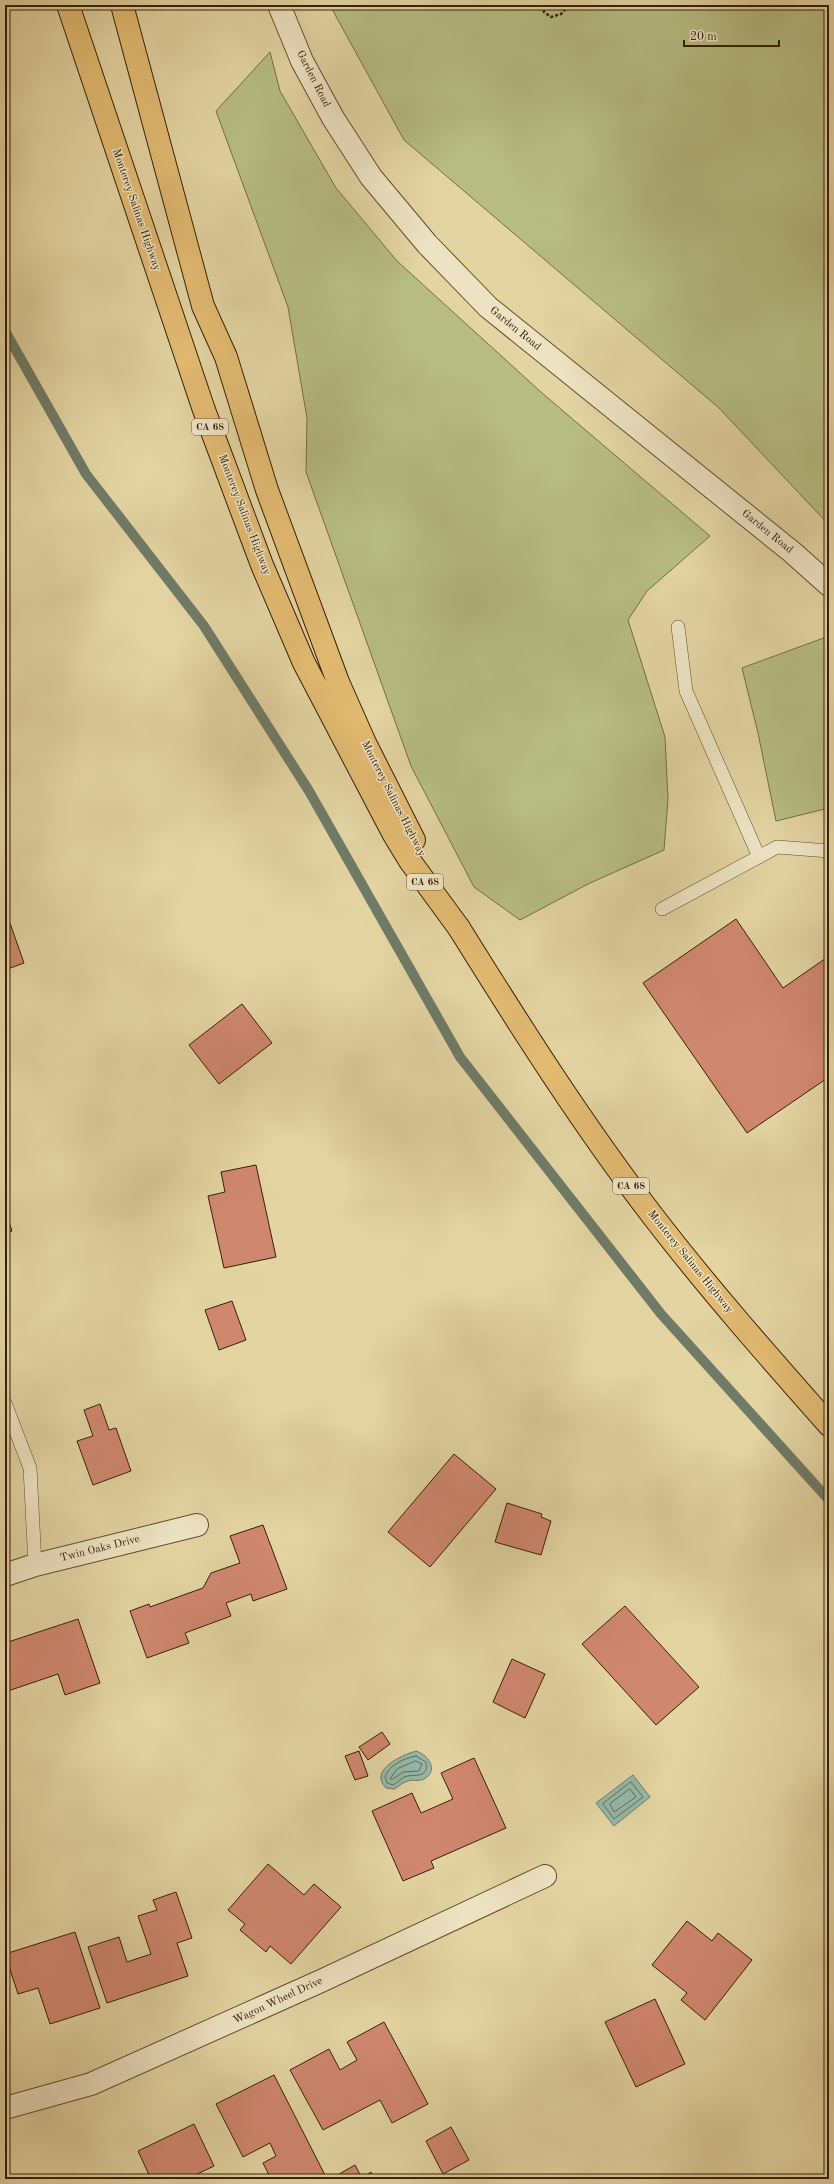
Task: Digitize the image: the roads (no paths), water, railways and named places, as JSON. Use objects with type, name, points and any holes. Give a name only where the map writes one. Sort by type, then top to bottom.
[{"type":"highway","name":"Monterey Salinas Highway","points":[[68,5],[204,410],[262,566],[304,663],[394,833],[410,861],[459,928],[533,1045],[611,1160],[652,1215],[739,1322],[829,1425]]},
{"type":"highway","name":"Monterey Salinas Highway","points":[[122,5],[203,306],[226,357],[267,490],[313,617],[338,682],[365,743],[459,928]]},
{"type":"street","name":"Garden Road","points":[[278,5],[302,61],[333,118],[370,176],[427,244],[488,307],[792,552],[829,585]]},
{"type":"street","name":"Twin Oaks Drive","points":[[5,1575],[35,1564],[196,1525]]},
{"type":"street","name":"Wagon Wheel Drive","points":[[5,2108],[91,2084],[314,1984],[545,1876]]},
{"type":"lane","points":[[678,626],[686,691],[759,857]]},
{"type":"lane","points":[[662,909],[777,847],[829,851]]},
{"type":"lane","points":[[5,1403],[30,1468],[35,1564]]},
{"type":"water","points":[[416,1751],[425,1756],[430,1764],[431,1772],[428,1776],[422,1780],[410,1780],[402,1783],[394,1789],[386,1788],[382,1781],[381,1775],[384,1769],[389,1764],[403,1756]]},
{"type":"water","points":[[633,1775],[650,1797],[614,1826],[596,1803]]},
{"type":"waterway","points":[[5,331],[86,474],[204,626],[309,791],[460,1057],[661,1314],[829,1500]]}]
